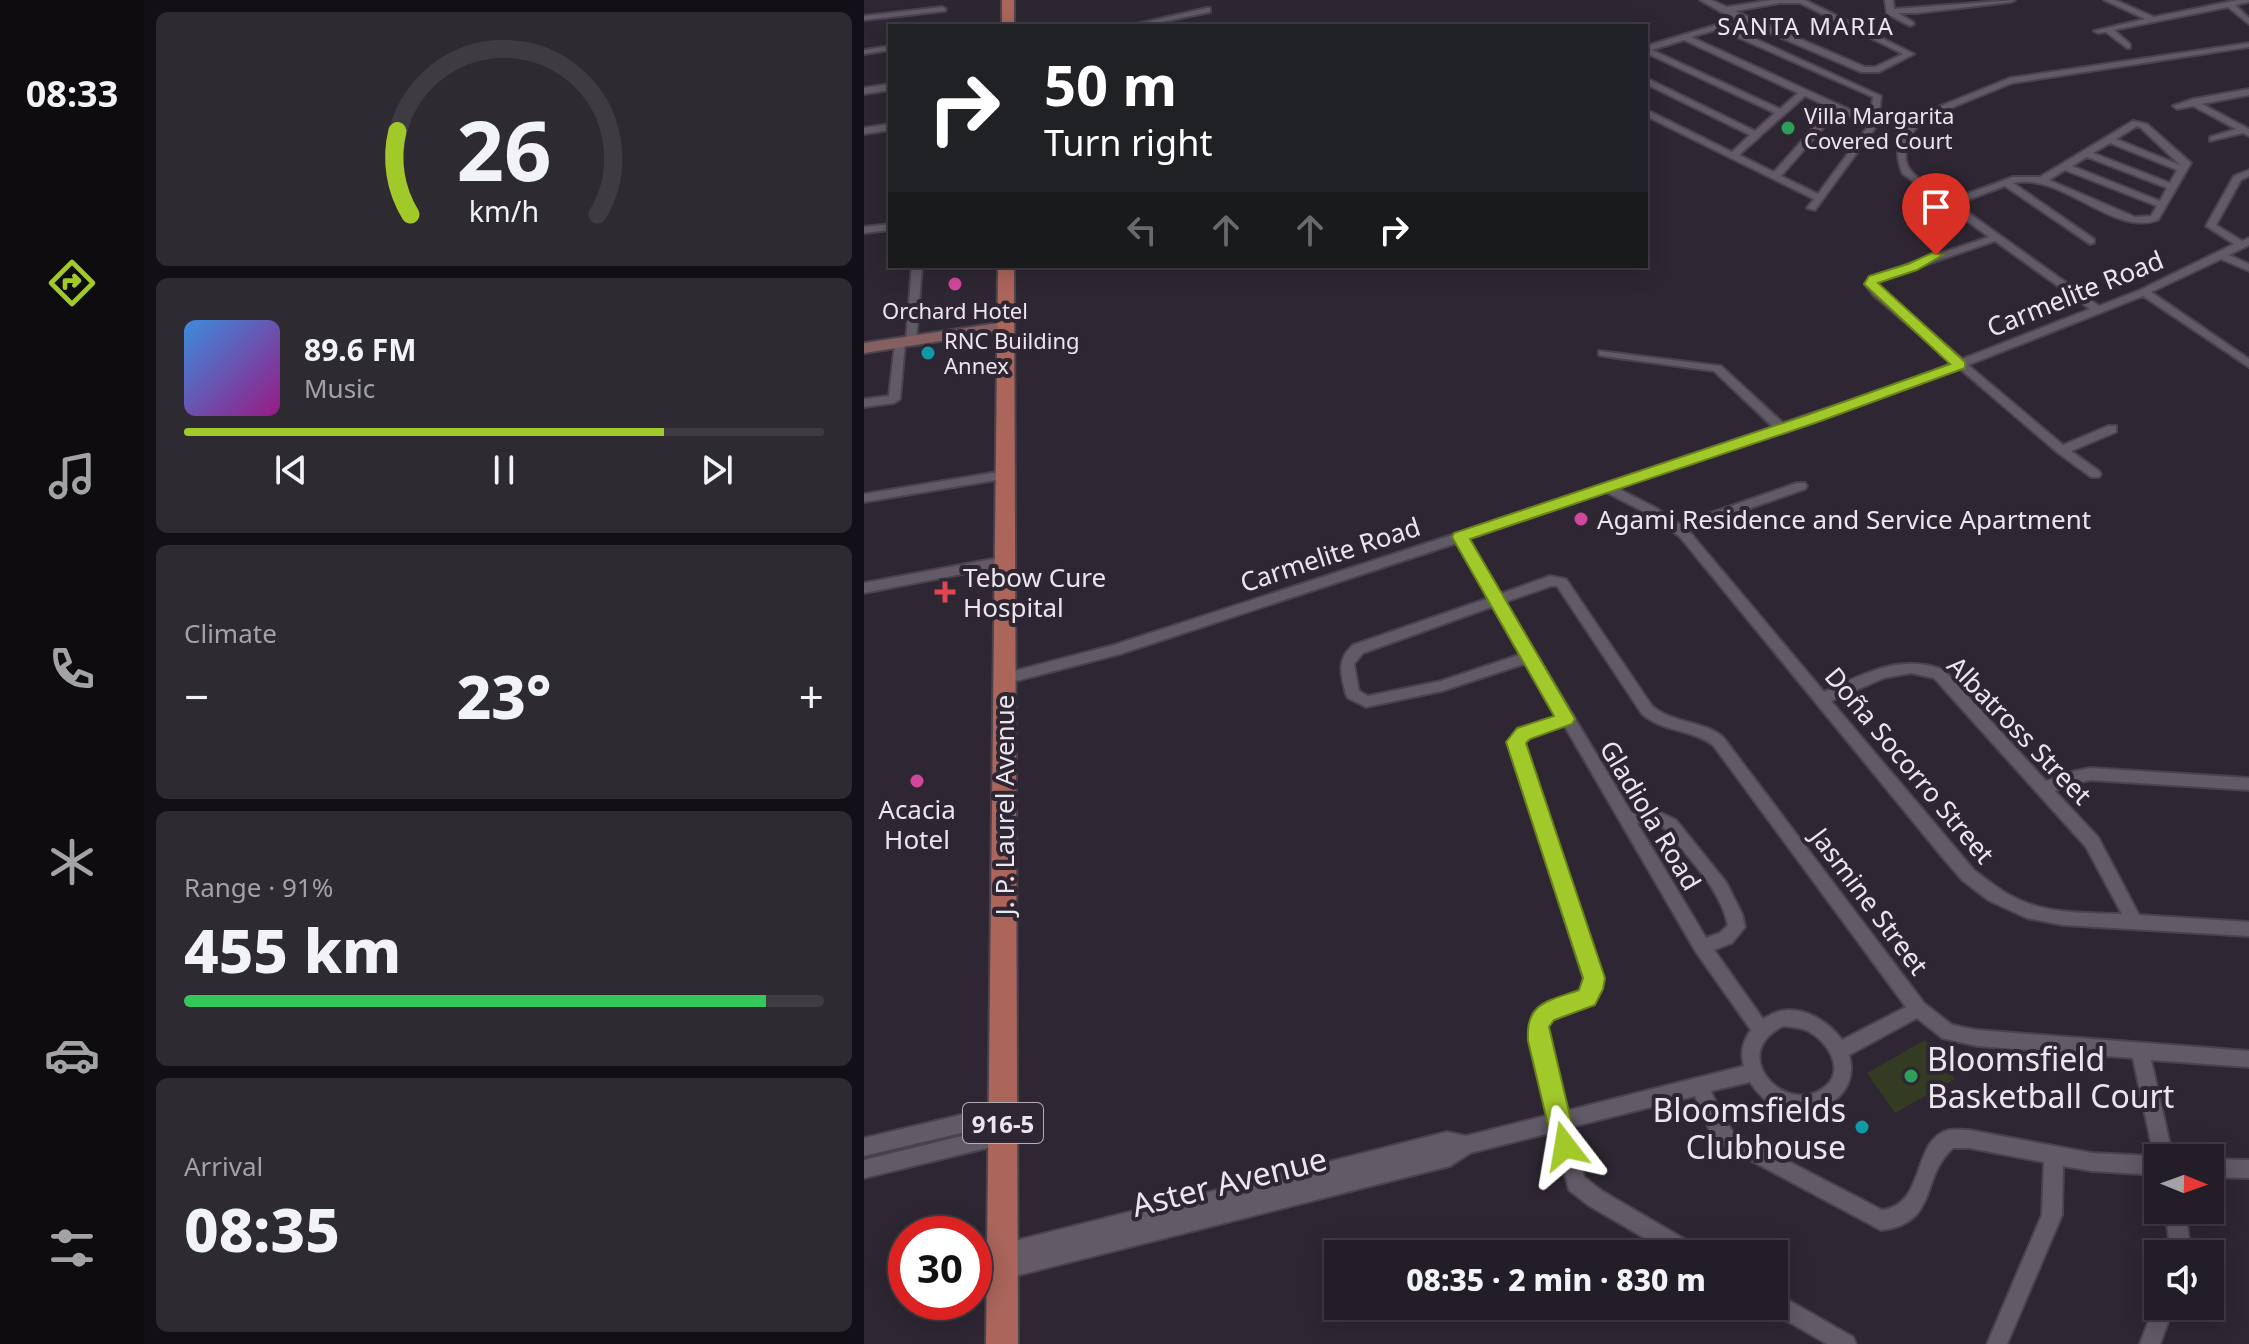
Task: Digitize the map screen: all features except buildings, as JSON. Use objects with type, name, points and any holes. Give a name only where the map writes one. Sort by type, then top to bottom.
[{"type":"main road","points":[[1008,0],[1008,24]]},
{"type":"main road","name":"J. P. Laurel Avenue","points":[[1002,1344],[1006,268]]},
{"type":"street","points":[[1704,0],[1724,10],[1864,70],[1876,70],[1910,54],[1801,1],[1771,2],[1724,10]]},
{"type":"street","points":[[1889,0],[1890,11]]},
{"type":"street","points":[[1890,11],[2011,0]]},
{"type":"street","points":[[2108,0],[2154,20]]},
{"type":"street","points":[[2127,46],[2103,30],[2249,0]]},
{"type":"street","points":[[2231,6],[2249,22]]},
{"type":"street","points":[[864,18],[942,9]]},
{"type":"street","points":[[1141,24],[1207,10]]},
{"type":"street","points":[[1890,11],[1910,24]]},
{"type":"street","points":[[1648,49],[1733,22]]},
{"type":"street","points":[[1648,114],[1775,177],[1815,203],[1874,124],[1878,100],[1872,93],[1719,26]]},
{"type":"street","points":[[1684,37],[1874,124]]},
{"type":"street","points":[[2099,311],[1915,181],[1902,166],[1904,141],[1921,117],[2010,81],[2249,45]]},
{"type":"street","points":[[864,52],[888,48]]},
{"type":"street","points":[[1648,51],[1781,113]]},
{"type":"street","points":[[1648,82],[1755,134]]},
{"type":"street","points":[[864,91],[888,87]]},
{"type":"street","points":[[2177,106],[2249,92]]},
{"type":"street","points":[[1732,156],[1803,93]]},
{"type":"street","points":[[2193,102],[2244,128]]},
{"type":"street","points":[[1775,177],[1836,107]]},
{"type":"street","points":[[1948,204],[2011,181],[2042,180],[2133,220],[2147,221],[2155,218],[2186,163],[2144,126],[2132,124],[2042,180]]},
{"type":"street","points":[[864,131],[888,127]]},
{"type":"street","points":[[2213,139],[2244,128]]},
{"type":"street","points":[[2108,139],[2183,169]]},
{"type":"street","points":[[2088,154],[2172,187]]},
{"type":"street","points":[[2066,167],[2162,205]]},
{"type":"street","points":[[2246,243],[2211,226],[2237,178],[2249,173]]},
{"type":"street","points":[[2011,181],[2090,241]]},
{"type":"street","points":[[864,230],[888,227]]},
{"type":"street","points":[[1996,238],[1936,255],[1870,281],[1877,293],[1960,365],[2095,474]]},
{"type":"street","name":"Carmelite Road","points":[[1004,679],[1115,650],[1782,429],[2099,311],[2246,243]]},
{"type":"street","points":[[2219,254],[2249,268]]},
{"type":"street","points":[[864,403],[894,399],[917,268]]},
{"type":"street","points":[[2144,292],[2249,364]]},
{"type":"street","points":[[864,348],[1005,327]]},
{"type":"street","points":[[1603,353],[1717,368],[1782,429]]},
{"type":"street","points":[[2062,450],[2112,429]]},
{"type":"street","points":[[864,498],[1004,475]]},
{"type":"street","points":[[1678,529],[1801,486]]},
{"type":"street","name":"Doña Socorro Street","points":[[1606,487],[1652,511],[1678,529],[1949,853],[1968,875],[1994,895],[2027,911],[2063,918],[2249,929]]},
{"type":"street","name":"Gladiola Road","points":[[1460,537],[1702,947],[1760,1029]]},
{"type":"street","points":[[864,588],[1003,562]]},
{"type":"street","name":"Jasmine Street","points":[[1497,600],[1558,581],[1567,587],[1654,717],[1678,728],[1713,736],[1718,741],[1918,1009],[1939,1028],[1960,1036],[2249,1059]]},
{"type":"street","points":[[1497,600],[1358,649],[1349,656],[1346,664],[1353,694],[1356,699],[1366,702],[1442,686],[1530,657]]},
{"type":"street","name":"Albatross Street","points":[[1822,699],[1894,670],[1927,668],[1952,688],[2092,842],[2134,921]]},
{"type":"street","points":[[1565,719],[1523,733],[1515,742],[1594,978],[1587,997],[1546,1013],[1538,1024],[1571,1169],[1583,1190],[1667,1240]]},
{"type":"street","points":[[2044,789],[2066,779],[2090,774],[2249,784]]},
{"type":"street","points":[[1626,820],[1645,814],[1662,817],[1725,896],[1737,927],[1726,938],[1702,947]]},
{"type":"street","points":[[1839,1051],[1918,1009]]},
{"type":"street","points":[[1782,1018],[1808,1020],[1830,1035],[1839,1051],[1842,1069],[1837,1086],[1816,1102],[1797,1104],[1778,1098],[1763,1087],[1754,1072],[1751,1049],[1760,1029],[1782,1018]]},
{"type":"street","points":[[2140,1051],[2161,1144]]},
{"type":"street","name":"Aster Avenue","points":[[1002,1262],[1417,1157],[1450,1157],[1466,1145],[1754,1072]]},
{"type":"street","points":[[1700,1086],[1715,1123],[1728,1139],[1881,1220],[1897,1220],[1911,1210],[1936,1152],[1942,1143],[1950,1139],[1969,1139],[2054,1155],[2144,1165]]},
{"type":"street","points":[[864,1147],[1003,1124]]},
{"type":"street","points":[[864,1169],[1003,1124]]},
{"type":"street","points":[[1997,1344],[2052,1215],[2054,1155]]},
{"type":"street","points":[[2224,1168],[2249,1169]]},
{"type":"street","points":[[1788,1310],[1846,1344]]},
{"type":"street","points":[[2150,1344],[2159,1320]]},
{"type":"green space","name":"Bloomsfield Basketball Court","points":[[1925,1040],[1955,1079],[1895,1113],[1867,1073]]},
{"type":"place","name":"Villa Margarita Covered Court","points":[[1788,128]]},
{"type":"place","name":"Orchard Hotel","points":[[955,284]]},
{"type":"place","name":"RNC Building Annex","points":[[928,353]]},
{"type":"place","name":"Agami Residence and Service Apartment","points":[[1581,519]]},
{"type":"place","name":"Tebow Cure Hospital","points":[[945,592]]},
{"type":"place","name":"Acacia Hotel","points":[[917,781]]},
{"type":"place","name":"Bloomsfield Basketball Court","points":[[1911,1076]]},
{"type":"place","name":"Bloomsfields Clubhouse","points":[[1862,1127]]},
{"type":"district","name":"SANTA MARIA","points":[[1806,25]]},
{"type":"route","points":[[1565,1146],[1539,1041],[1538,1024],[1546,1013],[1587,997],[1594,978],[1515,742],[1523,733],[1565,719],[1460,537],[1960,365],[1870,284],[1874,279],[1913,267],[1936,255]]}]
